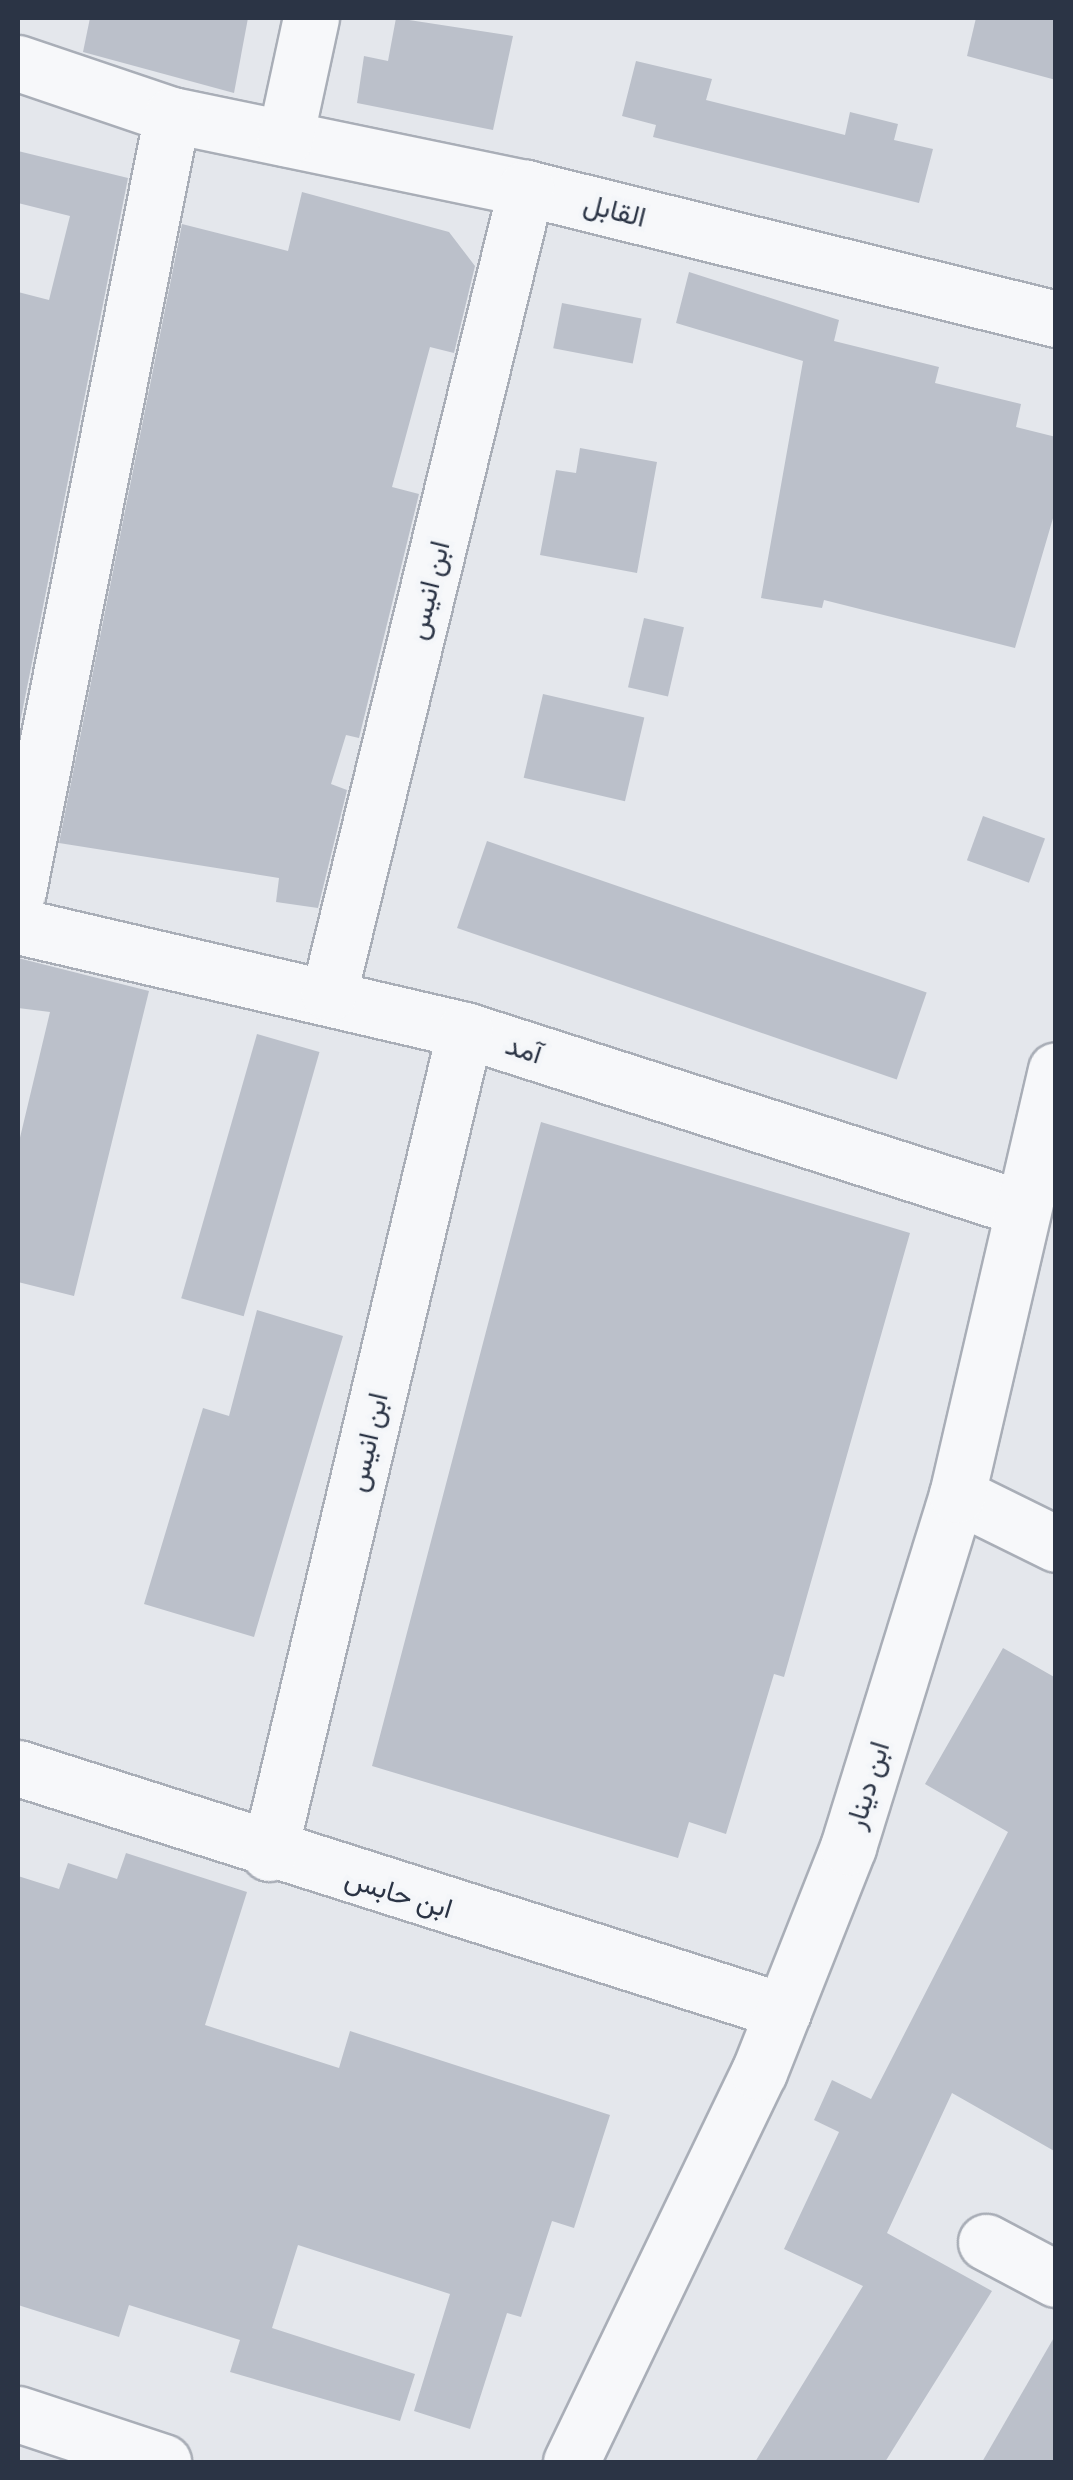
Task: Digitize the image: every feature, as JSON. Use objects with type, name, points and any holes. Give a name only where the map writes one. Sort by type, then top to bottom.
[{"type":"street","points":[[284,138],[311,18]]},
{"type":"street","name":"القابل","points":[[18,63],[172,115],[526,188],[1056,319]]},
{"type":"street","points":[[18,891],[172,115]]},
{"type":"street","name":"ابن انيس","points":[[330,992],[526,188]]},
{"type":"street","name":"آمد","points":[[18,926],[330,992],[465,1030],[1021,1208]]},
{"type":"street","name":"ابن انيس","points":[[269,1854],[465,1030]]},
{"type":"street","name":"ابن دينار","points":[[571,2462],[783,2011],[848,1847],[957,1495],[1056,1070]]},
{"type":"street","points":[[957,1495],[1056,1544]]},
{"type":"street","name":"ابن حابس","points":[[18,1768],[269,1854],[783,2011]]},
{"type":"street","points":[[986,2242],[1056,2280]]},
{"type":"street","points":[[18,2414],[163,2462]]},
{"type":"building","points":[[90,18],[248,18],[234,93],[83,52]]},
{"type":"building","points":[[396,18],[513,36],[493,130],[357,103],[364,56],[388,61]]},
{"type":"building","points":[[976,18],[1056,18],[1056,80],[967,56]]},
{"type":"building","points":[[636,61],[712,79],[706,100],[845,135],[850,112],[898,124],[894,140],[933,149],[919,203],[653,137],[656,125],[622,116]]},
{"type":"building","points":[[18,151],[128,178],[18,733],[18,292],[49,300],[70,216],[18,203]]},
{"type":"building","points":[[302,192],[449,232],[475,266],[454,353],[430,347],[392,487],[419,494],[359,738],[346,735],[331,784],[347,790],[318,908],[276,902],[279,878],[59,843],[182,224],[288,251]]},
{"type":"building","points":[[689,272],[839,320],[834,341],[939,367],[935,383],[1021,404],[1016,427],[1056,437],[1056,508],[1015,648],[824,600],[822,608],[761,598],[803,361],[676,323]]},
{"type":"building","points":[[562,303],[642,318],[633,364],[553,348]]},
{"type":"building","points":[[580,448],[657,462],[637,573],[540,555],[556,470],[576,473]]},
{"type":"building","points":[[644,618],[684,627],[668,696],[628,687]]},
{"type":"building","points":[[543,694],[644,717],[625,801],[524,778]]},
{"type":"building","points":[[983,816],[1045,839],[1029,883],[967,860]]},
{"type":"building","points":[[487,841],[927,992],[897,1079],[457,928]]},
{"type":"building","points":[[18,958],[149,991],[74,1296],[18,1282],[18,1146],[50,1012],[18,1008]]},
{"type":"building","points":[[257,1034],[319,1052],[244,1316],[181,1298]]},
{"type":"building","points":[[541,1122],[910,1233],[784,1677],[774,1674],[726,1834],[689,1822],[678,1858],[372,1766]]},
{"type":"building","points":[[257,1310],[343,1336],[254,1637],[144,1604],[203,1408],[229,1416]]},
{"type":"building","points":[[1003,1648],[1056,1678],[1056,2152],[952,2093],[887,2233],[992,2291],[885,2462],[755,2462],[863,2286],[784,2249],[839,2132],[814,2120],[832,2080],[871,2099],[1008,1832],[925,1784]]},
{"type":"building","points":[[126,1853],[247,1892],[205,2025],[339,2068],[350,2031],[610,2115],[574,2228],[552,2221],[521,2317],[507,2313],[470,2429],[414,2411],[450,2294],[298,2245],[272,2328],[415,2374],[400,2421],[230,2372],[240,2340],[129,2305],[119,2337],[18,2305],[18,1876],[59,1889],[68,1863],[117,1879]]},
{"type":"building","points":[[1056,2334],[1056,2462],[982,2462]]}]
